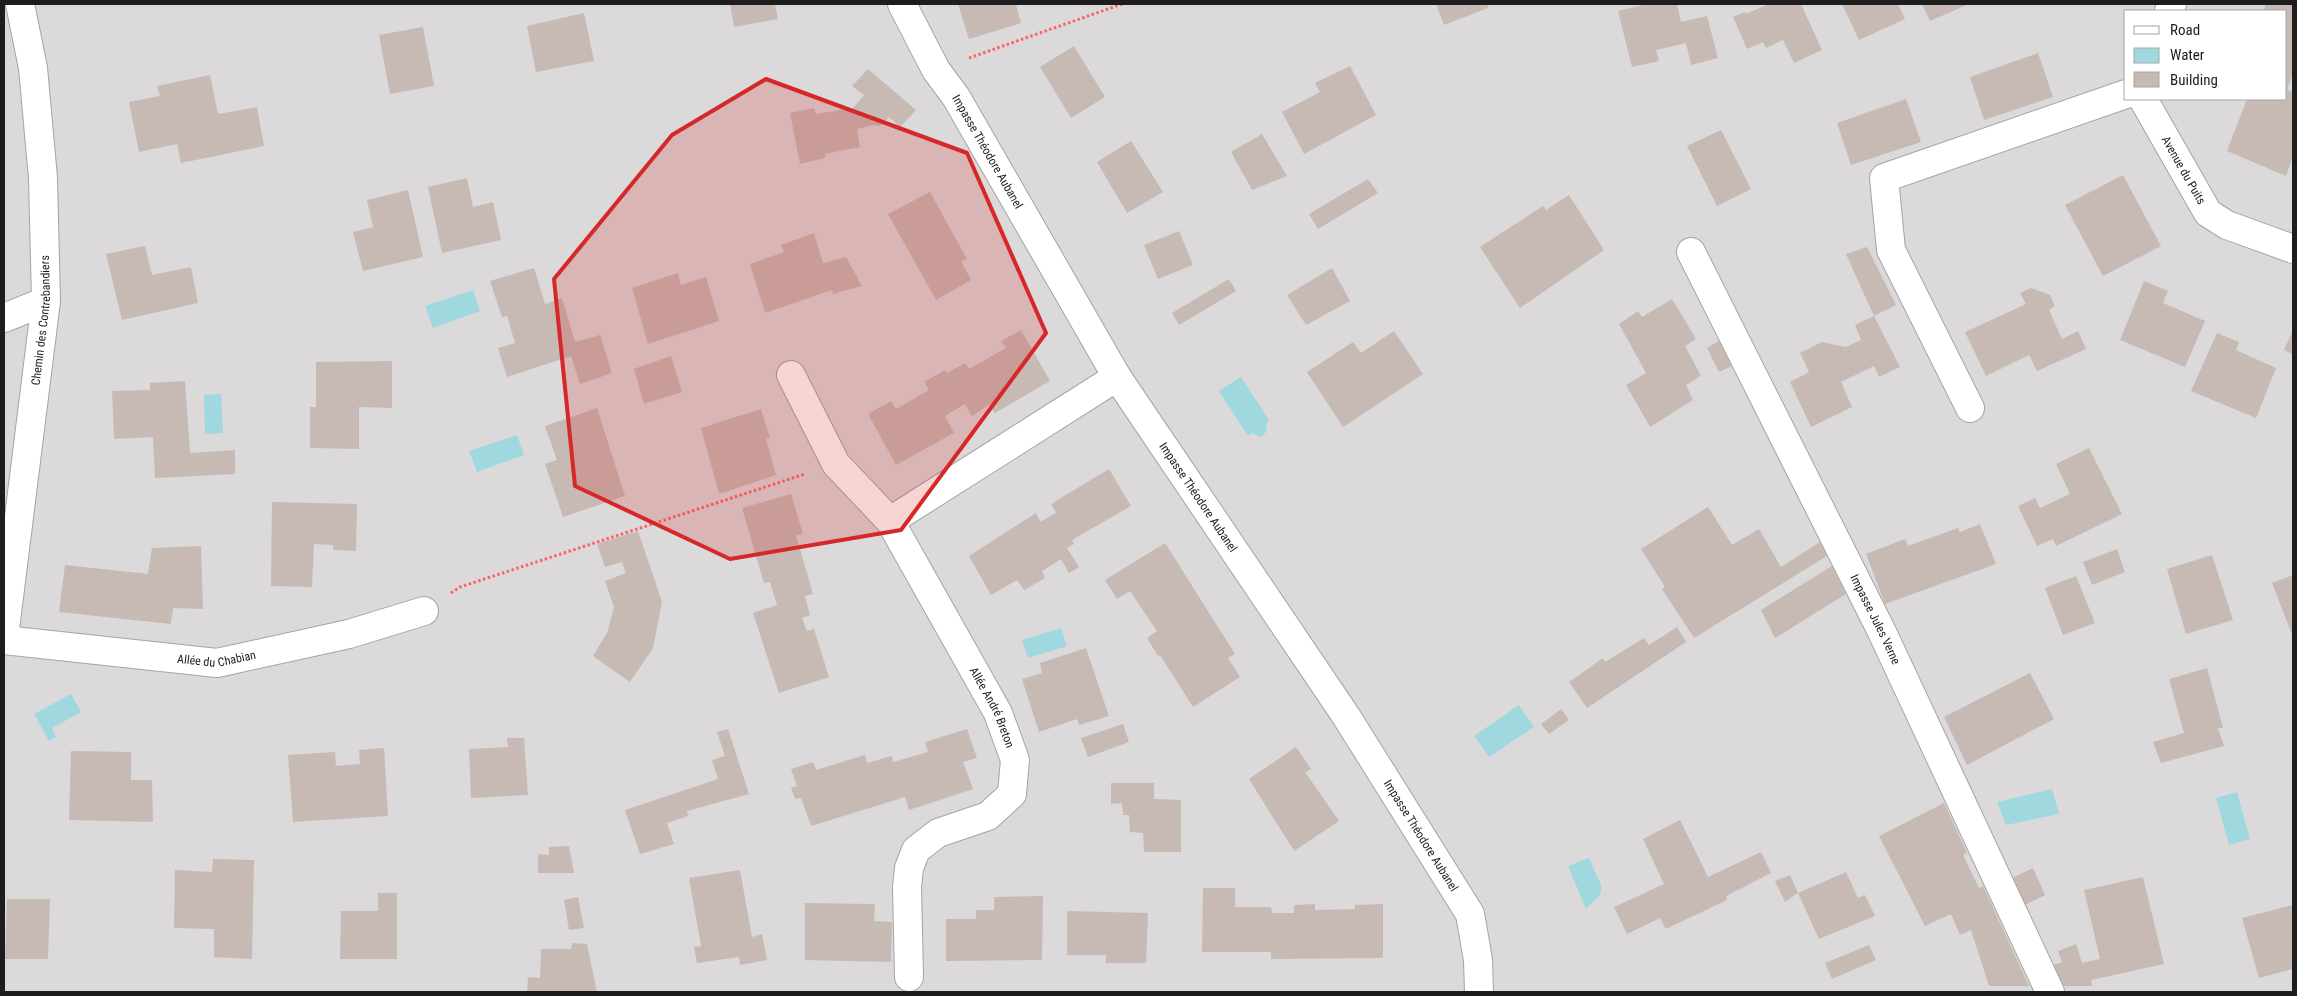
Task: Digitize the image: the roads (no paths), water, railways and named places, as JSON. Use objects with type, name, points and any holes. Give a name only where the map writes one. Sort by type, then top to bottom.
[{"type":"street","name":"Chemin des Contrebandiers","points":[[4,639],[46,301],[42,160],[34,68],[20,4]]},
{"type":"street","name":"Impasse Théodore Aubanel","points":[[902,4],[936,70],[956,97],[1117,377],[1346,716],[1470,914],[1478,960],[1479,992]]},
{"type":"street","points":[[1970,408],[1891,250],[1884,178],[2124,95]]},
{"type":"street","name":"Avenue du Puits","points":[[2144,100],[2208,213],[2249,234],[2293,249]]},
{"type":"street","name":"Impasse Jules Verne","points":[[1691,252],[1882,632],[2050,992]]},
{"type":"street","points":[[4,318],[46,301]]},
{"type":"street","name":"Allée André Breton","points":[[791,375],[836,464],[890,521],[998,713],[1015,760],[1012,794],[988,816],[938,833],[916,850],[909,868],[907,887],[909,976]]},
{"type":"street","points":[[890,521],[1117,377]]},
{"type":"street","name":"Allée du Chabian","points":[[4,639],[217,663],[349,634],[424,611]]},
{"type":"water","points":[[473,290],[480,311],[433,328],[425,306]]},
{"type":"water","points":[[1241,377],[1269,420],[1266,432],[1261,437],[1252,433],[1248,436],[1219,391]]},
{"type":"water","points":[[221,394],[223,433],[205,434],[204,395]]},
{"type":"water","points":[[517,435],[524,455],[477,472],[469,451]]},
{"type":"water","points":[[1061,628],[1067,646],[1028,658],[1022,640]]},
{"type":"water","points":[[71,694],[81,712],[52,728],[56,737],[49,741],[34,714]]},
{"type":"water","points":[[1519,705],[1534,727],[1489,757],[1474,736]]},
{"type":"water","points":[[2052,789],[2059,814],[2006,825],[1997,802]]},
{"type":"water","points":[[2237,792],[2250,839],[2229,845],[2216,798]]},
{"type":"water","points":[[1589,858],[1601,885],[1601,893],[1586,909],[1568,866]]}]
